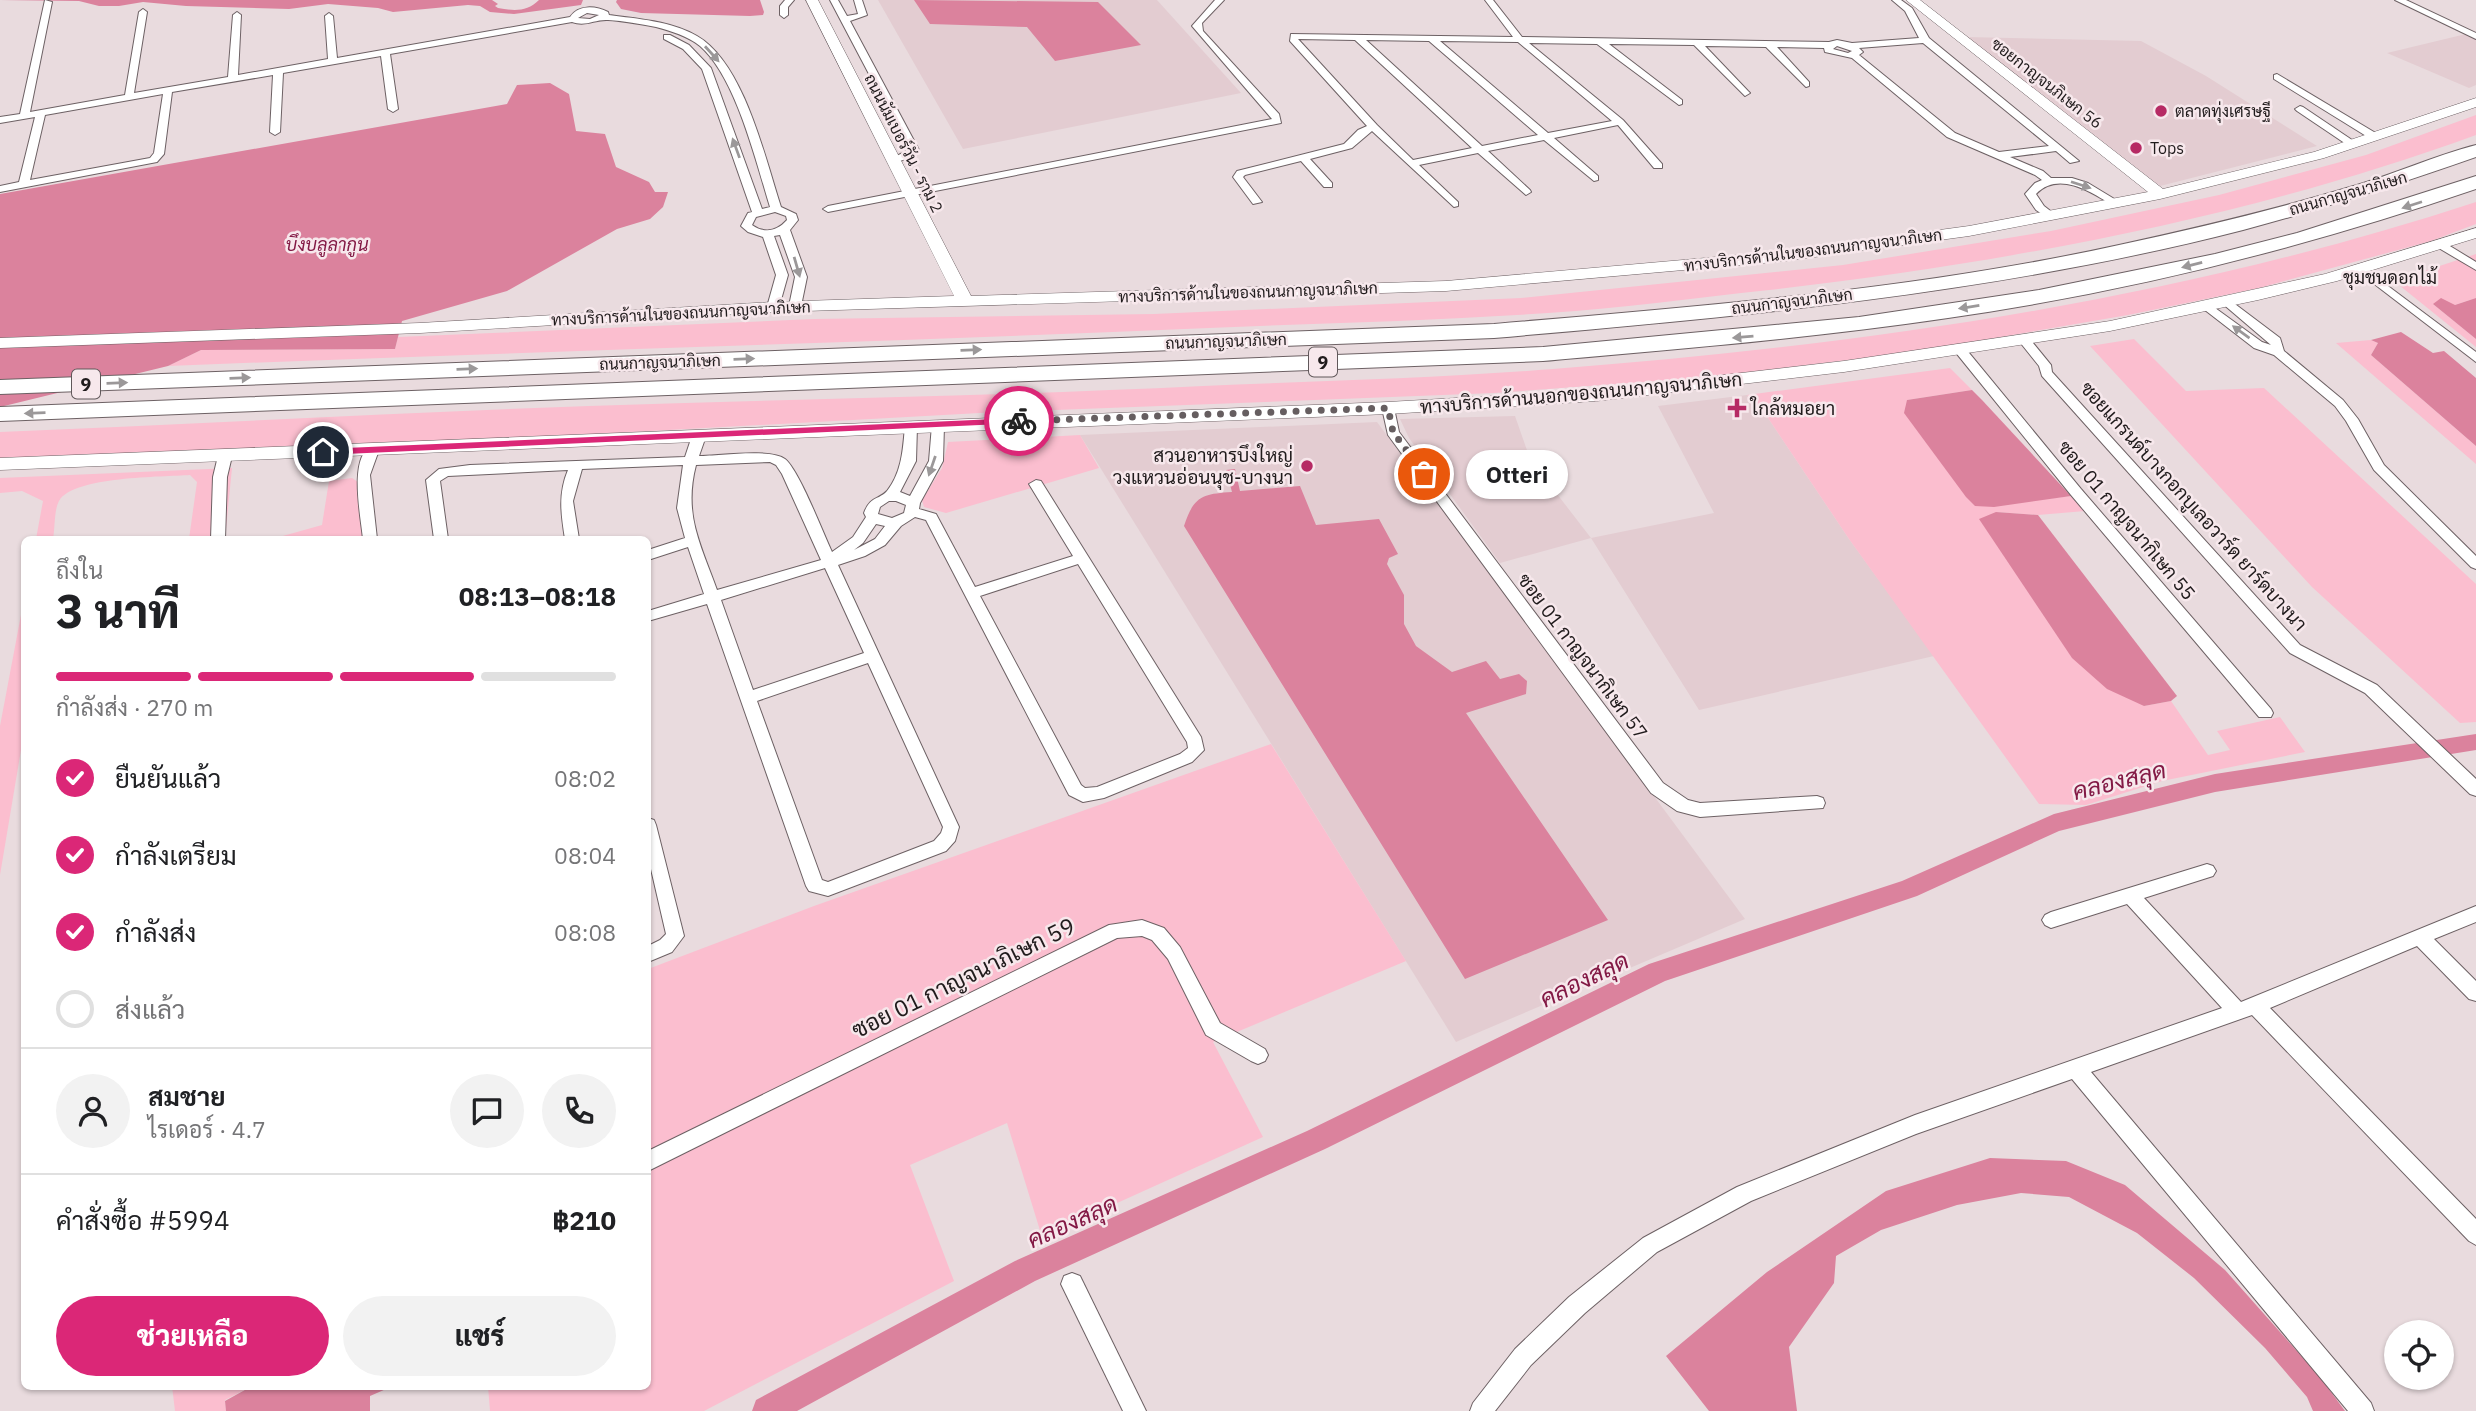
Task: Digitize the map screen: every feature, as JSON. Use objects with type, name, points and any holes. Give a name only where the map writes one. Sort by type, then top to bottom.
[{"type":"highway","name":"ถนนกาญจนาภิเษก","points":[[0,387],[1494,331],[1627,320],[1835,297],[2007,272],[2122,250],[2320,204],[2476,151]]},
{"type":"highway","name":"ถนนกาญจนาภิเษก","points":[[0,414],[1543,354],[1770,334],[1971,307],[2176,269],[2399,209],[2476,182]]},
{"type":"main road","name":"ถนนนัมเบอร์วัน - ราม 2","points":[[812,0],[965,301]]},
{"type":"main road","name":"ซอยกาญจนภิเษก 56","points":[[1912,0],[2160,194]]},
{"type":"main road","name":"ทางบริการด้านในของถนนกาญจนาภิเษก","points":[[0,343],[420,328],[795,306],[1511,282],[1785,256],[1969,231],[2160,194],[2281,166],[2476,102]]},
{"type":"main road","name":"ทางบริการด้านนอกของถนนกาญจนาภิเษก","points":[[0,464],[1388,408],[1553,399],[1692,387],[1961,351],[2207,307],[2360,268],[2476,233]]},
{"type":"street","points":[[592,10],[596,0]]},
{"type":"street","points":[[784,15],[784,5],[790,0]]},
{"type":"street","points":[[834,0],[914,150],[909,155],[893,160]]},
{"type":"street","points":[[826,27],[863,15],[858,0]]},
{"type":"street","points":[[828,209],[1278,121],[1199,32],[1198,22],[1220,0]]},
{"type":"street","points":[[1489,0],[1519,39],[1620,122],[1658,166]]},
{"type":"street","points":[[1896,0],[1909,10],[1925,40],[2074,161]]},
{"type":"street","points":[[2399,0],[2476,36]]},
{"type":"street","points":[[24,116],[48,2]]},
{"type":"street","points":[[129,97],[144,12]]},
{"type":"street","points":[[0,120],[573,19],[580,12],[604,12],[601,19]]},
{"type":"street","points":[[233,79],[237,15]]},
{"type":"street","points":[[329,16],[333,62]]},
{"type":"street","points":[[573,19],[579,22],[601,19],[673,30],[701,42],[712,52],[721,64],[748,127],[776,209]]},
{"type":"street","points":[[601,19],[668,38],[686,47],[702,61],[738,151],[758,212]]},
{"type":"street","points":[[1454,204],[1373,127],[1293,39],[1299,35],[1768,43],[1829,45],[1827,48],[1831,52],[1925,40]]},
{"type":"street","points":[[1356,36],[1526,192]]},
{"type":"street","points":[[1430,37],[1594,178]]},
{"type":"street","points":[[1598,40],[1679,102]]},
{"type":"street","points":[[1696,42],[1745,93]]},
{"type":"street","points":[[1768,43],[1806,83]]},
{"type":"street","points":[[1853,51],[1951,135],[2039,173],[2048,180]]},
{"type":"street","points":[[385,54],[393,109]]},
{"type":"street","points":[[275,132],[278,71]]},
{"type":"street","points":[[2277,77],[2375,137]]},
{"type":"street","points":[[856,87],[878,83]]},
{"type":"street","points":[[0,189],[153,160],[159,154],[168,90]]},
{"type":"street","points":[[2300,109],[2353,144]]},
{"type":"street","points":[[24,185],[41,113]]},
{"type":"street","points":[[1413,163],[1620,122]]},
{"type":"street","points":[[1257,202],[1239,174],[1348,146],[1364,130],[1373,127]]},
{"type":"street","points":[[1996,156],[2056,148]]},
{"type":"street","points":[[1304,158],[1328,185]]},
{"type":"street","points":[[2052,216],[2040,208],[2029,194],[2035,186],[2048,180],[2089,187],[2116,203]]},
{"type":"street","points":[[776,209],[788,212],[794,217],[792,224],[784,229],[767,233],[754,232],[746,226],[748,219],[758,212],[776,209]]},
{"type":"street","points":[[784,229],[801,277],[795,306]]},
{"type":"street","points":[[767,233],[782,275],[773,307]]},
{"type":"street","points":[[2441,245],[2476,267]]},
{"type":"street","points":[[2360,268],[2476,358]]},
{"type":"street","points":[[2227,302],[2276,341],[2278,352]]},
{"type":"street","points":[[2207,307],[2258,345],[2278,352],[2339,403],[2352,419],[2379,467],[2476,564]]},
{"type":"street","name":"ซอยแกรนด์บางกอกบูเลอวาร์ด ยาร์ดบางนา","points":[[2025,341],[2045,365],[2046,373],[2295,649],[2371,689],[2476,788]]},
{"type":"street","name":"ซอย 01 กาญจนากิเษก 55","points":[[1961,351],[2085,502],[2266,713]]},
{"type":"street","name":"ซอย 01 กาญจนากิเษก 57","points":[[1388,408],[1393,432],[1657,788],[1683,806],[1700,810],[1817,803]]},
{"type":"street","points":[[651,615],[829,560],[860,553],[880,542],[912,508],[936,461],[938,425]]},
{"type":"street","points":[[891,496],[909,461],[911,426]]},
{"type":"street","points":[[441,536],[432,490],[433,480],[437,475],[470,469],[577,465],[690,461],[771,458],[781,462],[789,474],[951,827],[949,836],[940,846],[838,886],[828,889],[815,886],[685,520],[682,496],[690,461],[699,436]]},
{"type":"street","points":[[370,536],[363,475],[372,450]]},
{"type":"street","points":[[218,536],[220,477],[225,456]]},
{"type":"street","points":[[572,536],[565,497],[577,465]]},
{"type":"street","points":[[896,522],[883,523],[873,517],[871,513],[874,504],[891,496],[905,497],[912,508],[931,517],[1075,790],[1083,795],[1098,793],[1186,758],[1196,750],[1195,741],[1036,484]]},
{"type":"street","points":[[829,560],[858,540],[873,517]]},
{"type":"street","points":[[651,554],[692,541]]},
{"type":"street","points":[[972,593],[1082,558]]},
{"type":"street","points":[[748,698],[873,656]]},
{"type":"street","points":[[651,836],[675,936],[666,946],[651,953]]},
{"type":"street","points":[[2051,920],[2207,871]]},
{"type":"street","points":[[2131,896],[2476,1234]]},
{"type":"street","points":[[1481,1411],[1524,1357],[1577,1305],[1650,1245],[1744,1194],[1915,1125],[2246,1008],[2476,914]]},
{"type":"street","name":"ซอย 01 กาญจนาภิเษก 59","points":[[651,1160],[1115,930],[1142,928],[1158,934],[1174,953],[1200,1008],[1213,1028],[1258,1055]]},
{"type":"street","points":[[2420,937],[2476,993]]},
{"type":"street","points":[[2074,1067],[2363,1411]]},
{"type":"street","points":[[1072,1284],[1135,1411]]},
{"type":"shaded area","points":[[878,0],[1157,0],[1241,93],[963,149]]},
{"type":"shaded area","points":[[2466,34],[2476,39],[2476,85],[2469,88],[2387,53]]},
{"type":"shaded area","name":"ตลาดทุ่งเศรษฐี","points":[[1965,37],[2141,41],[2206,76],[2317,146],[2160,186]]},
{"type":"shaded area","points":[[2476,115],[2476,135],[2390,164],[2216,213],[2038,251],[1949,266],[1631,306],[1421,320],[168,366],[201,350],[395,349],[398,337],[814,319],[1154,314],[1521,298],[1843,265],[2051,231],[2219,195],[2366,155]]},
{"type":"shaded area","points":[[2476,202],[2476,224],[2431,241],[2259,288],[2128,315],[1914,352],[1699,378],[1494,393],[980,413],[466,441],[0,458],[0,432],[515,409],[1378,379],[1509,372],[1787,347],[2020,313],[2135,292],[2364,236]]},
{"type":"shaded area","points":[[2476,254],[2476,298],[2455,305],[2433,304],[2476,339],[2476,347],[2394,281]]},
{"type":"shaded area","points":[[2134,339],[2186,391],[2264,388],[2476,584],[2476,722],[2460,723],[2312,587],[2090,346]]},
{"type":"shaded area","points":[[2371,340],[2378,343],[2371,355],[2476,446],[2476,464],[2336,343]]},
{"type":"shaded area","points":[[1950,368],[1972,390],[1907,400],[2036,500],[2071,496],[2085,511],[2038,515],[1996,512],[2144,706],[2171,701],[2208,755],[2230,750],[2217,731],[2280,717],[2305,752],[2162,781],[2086,805],[2039,804],[1849,539],[1764,412],[1747,395]]},
{"type":"shaded area","points":[[1747,395],[1764,412],[1849,539],[1934,656],[1699,710],[1591,538],[1714,513],[1658,406]]},
{"type":"shaded area","points":[[1515,416],[1530,459],[1591,538],[1500,563],[1409,438],[1400,419]]},
{"type":"shaded area","points":[[1377,422],[1745,919],[1456,1042],[1080,435]]},
{"type":"shaded area","points":[[1080,435],[1099,468],[946,513],[924,507],[922,500],[942,468],[948,442]]},
{"type":"shaded area","points":[[232,468],[225,536],[189,536],[197,482],[190,475],[99,482],[68,493],[57,505],[53,536],[37,536],[43,501],[22,491],[0,493],[0,478]]},
{"type":"shaded area","points":[[352,478],[358,482],[364,536],[283,536],[322,525],[329,481]]},
{"type":"shaded area","points":[[21,615],[21,750],[0,875],[0,726]]},
{"type":"shaded area","points":[[1271,744],[1406,961],[1213,1042],[1263,1137],[1042,1237],[1007,1123],[910,1165],[954,1281],[704,1411],[490,1411],[488,1390],[651,1390],[651,968],[814,906]]},
{"type":"shaded area","points":[[172,1390],[244,1390],[225,1400],[226,1411],[175,1411]]},
{"type":"water","points":[[0,0],[492,0],[498,4],[495,6],[498,8],[515,10],[530,7],[539,0],[583,0],[581,5],[514,14],[490,12],[480,6],[468,5],[393,12],[378,8],[328,4],[289,9],[143,2],[99,6],[79,1]]},
{"type":"water","points":[[617,0],[760,0],[764,12],[763,15],[750,16],[641,13],[621,9]]},
{"type":"water","points":[[914,0],[1098,2],[1141,45],[1055,61],[1027,27],[930,24]]},
{"type":"water","name":"บึงบลูลากูน","points":[[550,83],[569,94],[576,131],[605,134],[616,167],[649,182],[655,192],[668,192],[663,207],[650,219],[617,229],[507,291],[402,321],[395,349],[201,350],[168,366],[0,407],[0,194],[507,104],[517,85]]},
{"type":"water","points":[[2441,298],[2455,305],[2476,298],[2476,339],[2433,304]]},
{"type":"water","points":[[2401,332],[2433,353],[2444,351],[2476,378],[2476,446],[2371,355],[2378,343],[2371,340]]},
{"type":"water","points":[[1972,390],[2071,496],[1994,507],[1975,506],[1966,497],[1904,413],[1907,400]]},
{"type":"water","points":[[1235,469],[1240,491],[1300,486],[1316,525],[1379,519],[1398,554],[1389,558],[1387,564],[1404,595],[1404,624],[1416,646],[1452,672],[1486,661],[1500,679],[1519,674],[1527,681],[1526,694],[1466,713],[1608,920],[1465,979],[1184,526],[1192,508],[1200,499],[1213,494],[1232,492],[1226,470]]},
{"type":"water","points":[[1996,512],[2038,515],[2177,696],[2171,701],[2144,706],[2107,689],[2072,658],[1979,519]]},
{"type":"water","points":[[1990,1158],[2066,1161],[2125,1185],[2225,1270],[2320,1377],[2345,1411],[2313,1411],[2307,1397],[2265,1348],[2194,1278],[2137,1233],[2069,1197],[2021,1193],[1957,1205],[1881,1230],[1836,1256],[1834,1283],[1789,1347],[1797,1411],[1709,1411],[1666,1356],[1767,1272],[1886,1191]]},
{"type":"water","points":[[245,1390],[384,1390],[370,1396],[370,1411],[226,1411],[225,1401]]},
{"type":"waterway","name":"คลองสลุด","points":[[767,1411],[1025,1271],[1316,1140],[1658,972],[1909,889],[2054,823],[2215,783],[2476,742]]},
{"type":"way so far","points":[[1019,421],[1388,408],[1393,432],[1424,474]]},
{"type":"place","name":"ตลาดทุ่งเศรษฐี","points":[[2161,111]]},
{"type":"place","name":"Tops","points":[[2136,148]]},
{"type":"place","name":"ใกล้หมอยา","points":[[1737,408]]},
{"type":"place","name":"สวนอาหารบึงใหญ่ วงแหวนอ่อนนุช-บางนา","points":[[1307,466]]},
{"type":"place","name":"Otteri","points":[[1424,474]]},
{"type":"district","name":"ชุมชนดอกไม้","points":[[2390,277]]},
{"type":"route","points":[[323,452],[1019,421]]}]
